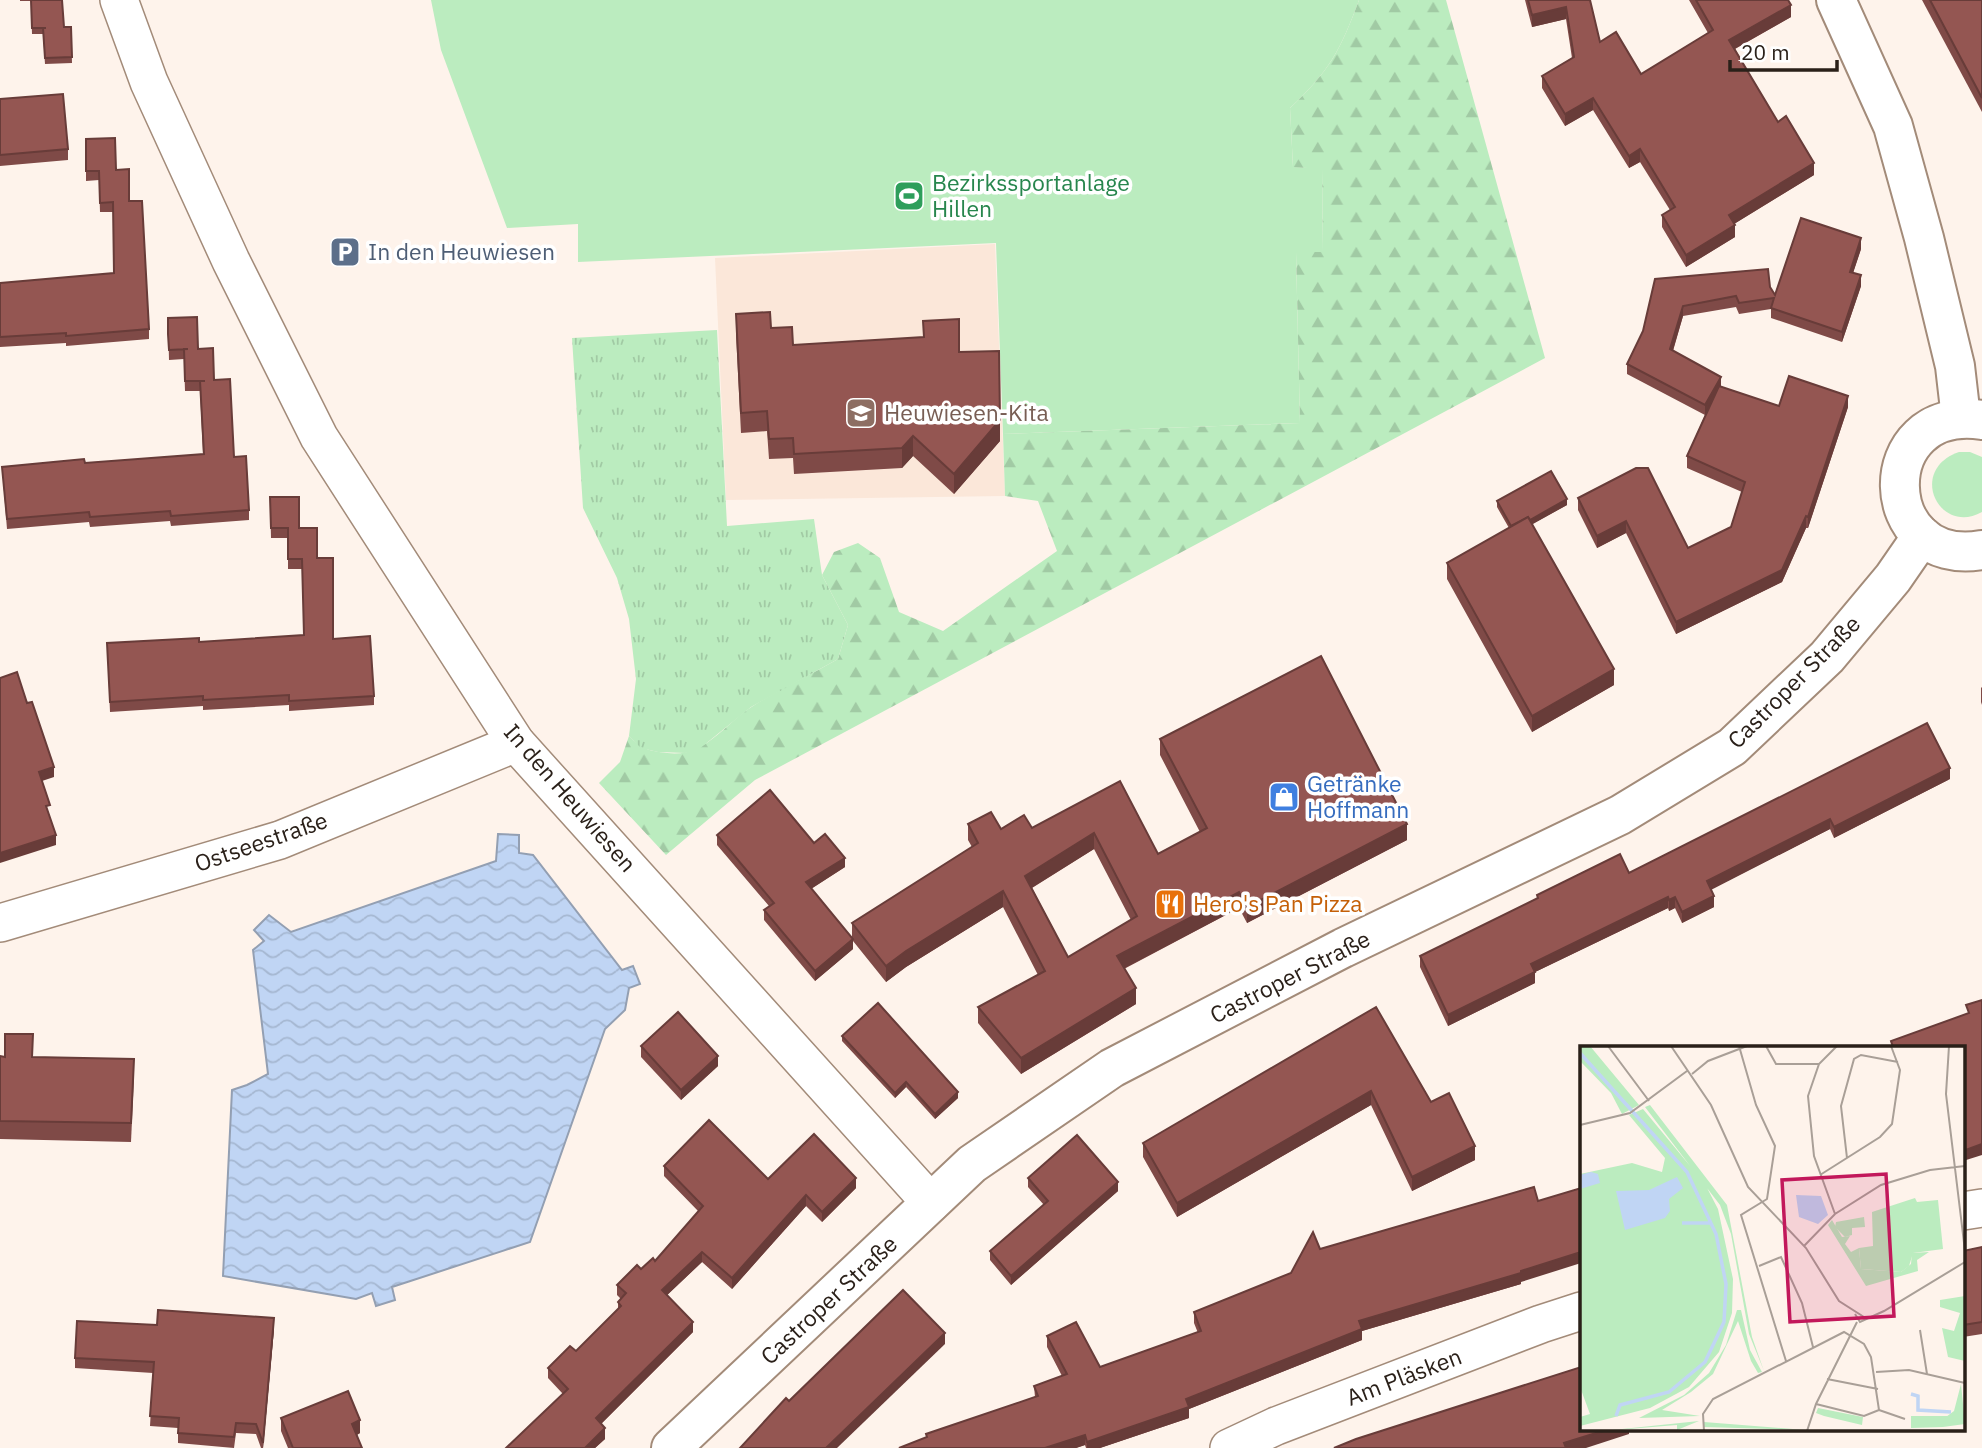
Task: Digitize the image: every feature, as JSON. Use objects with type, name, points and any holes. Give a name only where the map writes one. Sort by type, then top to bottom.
[{"type":"main road","points":[[1836,0],[1893,126],[1972,419],[1942,422],[1924,432],[1910,446],[1898,483],[1901,503],[1909,522],[1922,536],[1940,547],[1959,552],[1982,550]]},
{"type":"main road","name":"Castroper Straße","points":[[671,1448],[972,1164],[1112,1068],[1343,948],[1620,815],[1732,747],[1826,657],[1893,578],[1922,536]]},
{"type":"street","name":"In den Heuwiesen","points":[[119,0],[149,82],[231,261],[319,437],[516,743],[931,1203]]},
{"type":"street","name":"Ostseestraße","points":[[0,923],[280,840],[516,743]]},
{"type":"street","name":"Am Pläsken","points":[[1229,1448],[1276,1426],[1580,1311]]},
{"type":"shaded area","name":"Heuwiesen-Kita","points":[[995,244],[1005,496],[726,500],[715,258]]},
{"type":"green space","name":"Bezirkssportanlage Hillen","points":[[431,0],[1359,0],[1332,59],[1315,83],[1290,108],[1293,167],[1322,168],[1323,252],[1296,253],[1300,423],[1003,434],[996,243],[578,262],[578,224],[507,228],[441,50]]},
{"type":"green space","points":[[1359,0],[1446,0],[1545,358],[755,780],[666,855],[599,783],[620,762],[629,736],[642,747],[655,751],[680,753],[692,750],[713,738],[753,706],[838,659],[848,625],[822,575],[834,552],[858,543],[880,558],[899,612],[943,631],[1057,551],[1038,501],[1005,496],[1003,434],[1300,423],[1296,252],[1323,252],[1322,169],[1293,167],[1290,108],[1315,83],[1332,59]]},
{"type":"green space","points":[[717,330],[727,526],[814,519],[822,575],[848,625],[838,659],[751,707],[698,750],[685,753],[658,752],[641,748],[629,736],[636,679],[629,619],[617,578],[583,508],[572,338]]},
{"type":"green space","points":[[1959,452],[1970,452],[1982,457],[1982,512],[1967,517],[1953,515],[1942,508],[1935,498],[1932,485],[1935,472],[1943,461]]},
{"type":"water","points":[[498,834],[519,835],[519,853],[533,855],[622,970],[633,966],[640,984],[629,988],[625,1010],[605,1029],[530,1242],[392,1287],[395,1300],[376,1306],[372,1293],[356,1299],[223,1276],[232,1090],[268,1074],[253,950],[264,941],[254,930],[269,915],[291,932],[496,861]]},
{"type":"building","points":[[31,0],[62,0],[64,27],[71,27],[72,57],[45,58],[43,28],[32,28]]},
{"type":"building","points":[[1528,0],[1590,0],[1600,42],[1616,32],[1641,74],[1713,30],[1696,0],[1788,0],[1791,5],[1729,40],[1778,122],[1786,116],[1814,163],[1729,215],[1735,225],[1686,255],[1662,215],[1675,207],[1640,149],[1629,156],[1593,98],[1565,114],[1542,76],[1574,57],[1566,7],[1532,15]]},
{"type":"building","points":[[1930,0],[1982,0],[1982,98]]},
{"type":"building","points":[[63,94],[68,149],[0,155],[0,99]]},
{"type":"building","points":[[115,138],[116,170],[129,169],[129,201],[142,201],[149,329],[66,336],[66,333],[0,337],[0,283],[114,273],[113,202],[100,203],[99,171],[86,171],[86,139]]},
{"type":"building","points":[[1801,218],[1861,238],[1850,272],[1861,275],[1842,332],[1771,308],[1774,298],[1739,303],[1736,296],[1683,306],[1670,349],[1721,377],[1705,405],[1627,364],[1643,331],[1655,279],[1768,269],[1770,287],[1775,295]]},
{"type":"building","points":[[770,312],[771,328],[792,327],[793,345],[924,337],[923,321],[959,319],[959,352],[999,351],[1000,420],[954,474],[913,436],[902,448],[794,454],[793,438],[769,439],[767,411],[741,413],[736,314]]},
{"type":"building","points":[[197,317],[198,349],[213,348],[214,380],[230,379],[234,457],[246,456],[249,510],[171,516],[170,511],[90,517],[89,512],[7,519],[2,467],[84,459],[85,463],[204,454],[200,381],[185,381],[184,349],[169,350],[168,318]]},
{"type":"building","points":[[1789,376],[1848,396],[1808,517],[1806,516],[1782,570],[1676,622],[1626,521],[1597,536],[1578,498],[1636,468],[1648,468],[1688,548],[1731,527],[1745,482],[1687,456],[1719,386],[1779,406]]},
{"type":"building","points":[[1551,471],[1567,499],[1530,520],[1528,517],[1511,526],[1497,501]]},
{"type":"building","points":[[270,497],[299,497],[299,528],[317,528],[317,558],[333,558],[333,639],[370,636],[374,696],[289,701],[289,695],[203,700],[203,696],[110,702],[107,643],[199,638],[199,642],[304,635],[302,559],[288,559],[288,528],[271,528]]},
{"type":"building","points":[[1528,517],[1614,669],[1532,716],[1447,563]]},
{"type":"building","points":[[1321,656],[1407,824],[1247,907],[1239,892],[1117,956],[1136,988],[1021,1058],[978,1007],[1045,971],[1003,891],[886,966],[852,923],[978,843],[968,824],[991,812],[1001,829],[1024,815],[1032,828],[1120,781],[1158,854],[1207,828],[1160,739]],"holes":[[[1094,833],[1137,916],[1068,957],[1025,876]]]},
{"type":"building","points":[[17,672],[27,703],[32,702],[54,767],[39,772],[56,835],[0,853],[0,678]]},
{"type":"building","points":[[1927,723],[1950,768],[1834,827],[1830,819],[1707,881],[1714,896],[1682,912],[1675,897],[1669,900],[1668,897],[1531,964],[1535,972],[1448,1015],[1420,956],[1620,854],[1629,873]]},
{"type":"building","points":[[770,790],[814,843],[825,834],[845,858],[806,882],[853,939],[815,971],[764,910],[774,903],[717,835]]},
{"type":"building","points":[[1982,1000],[1982,1144],[1965,1150],[1965,1046],[1893,1046],[1891,1041],[1969,1013],[1966,1005]]},
{"type":"building","points":[[878,1003],[958,1092],[935,1114],[906,1082],[895,1093],[842,1036]]},
{"type":"building","points":[[1376,1007],[1431,1102],[1449,1093],[1475,1146],[1412,1177],[1371,1091],[1177,1203],[1143,1143]]},
{"type":"building","points":[[678,1012],[718,1056],[681,1090],[641,1046]]},
{"type":"building","points":[[5,1034],[33,1034],[32,1057],[134,1059],[131,1123],[0,1121],[0,1056],[5,1057]]},
{"type":"building","points":[[709,1120],[768,1179],[814,1134],[856,1178],[822,1212],[806,1195],[732,1278],[702,1252],[662,1290],[693,1322],[596,1418],[605,1428],[585,1448],[506,1448],[568,1389],[548,1368],[570,1346],[576,1351],[621,1306],[618,1302],[626,1293],[617,1285],[637,1265],[641,1269],[653,1258],[655,1261],[703,1206],[664,1166]]},
{"type":"building","points":[[1077,1135],[1118,1182],[1011,1276],[990,1251],[1048,1201],[1028,1178]]},
{"type":"building","points":[[1534,1187],[1538,1201],[1580,1188],[1580,1252],[1521,1273],[1359,1321],[1362,1329],[1186,1399],[1189,1407],[1087,1442],[1085,1435],[1045,1448],[899,1448],[927,1437],[926,1434],[1038,1396],[1034,1386],[1067,1374],[1047,1336],[1076,1322],[1100,1367],[1201,1331],[1194,1312],[1291,1273],[1313,1232],[1320,1249]]},
{"type":"building","points":[[1982,1247],[1982,1322],[1965,1325],[1965,1251]]},
{"type":"building","points":[[903,1290],[945,1333],[826,1448],[740,1448],[786,1398],[789,1401]]},
{"type":"building","points":[[158,1310],[274,1318],[263,1443],[256,1424],[236,1423],[234,1437],[178,1433],[179,1418],[150,1416],[154,1362],[75,1358],[77,1321],[157,1325]]},
{"type":"building","points":[[1580,1367],[1580,1430],[1606,1430],[1564,1443],[1566,1448],[1334,1448]]},
{"type":"building","points":[[348,1391],[360,1420],[352,1424],[362,1448],[293,1448],[281,1418]]},
{"type":"place","name":"Bezirkssportanlage Hillen","points":[[909,196]]},
{"type":"place","name":"In den Heuwiesen","points":[[345,252]]},
{"type":"place","name":"Heuwiesen-Kita","points":[[861,413]]},
{"type":"place","name":"Getränke Hoffmann","points":[[1284,797]]},
{"type":"place","name":"Hero's Pan Pizza","points":[[1170,904]]}]
